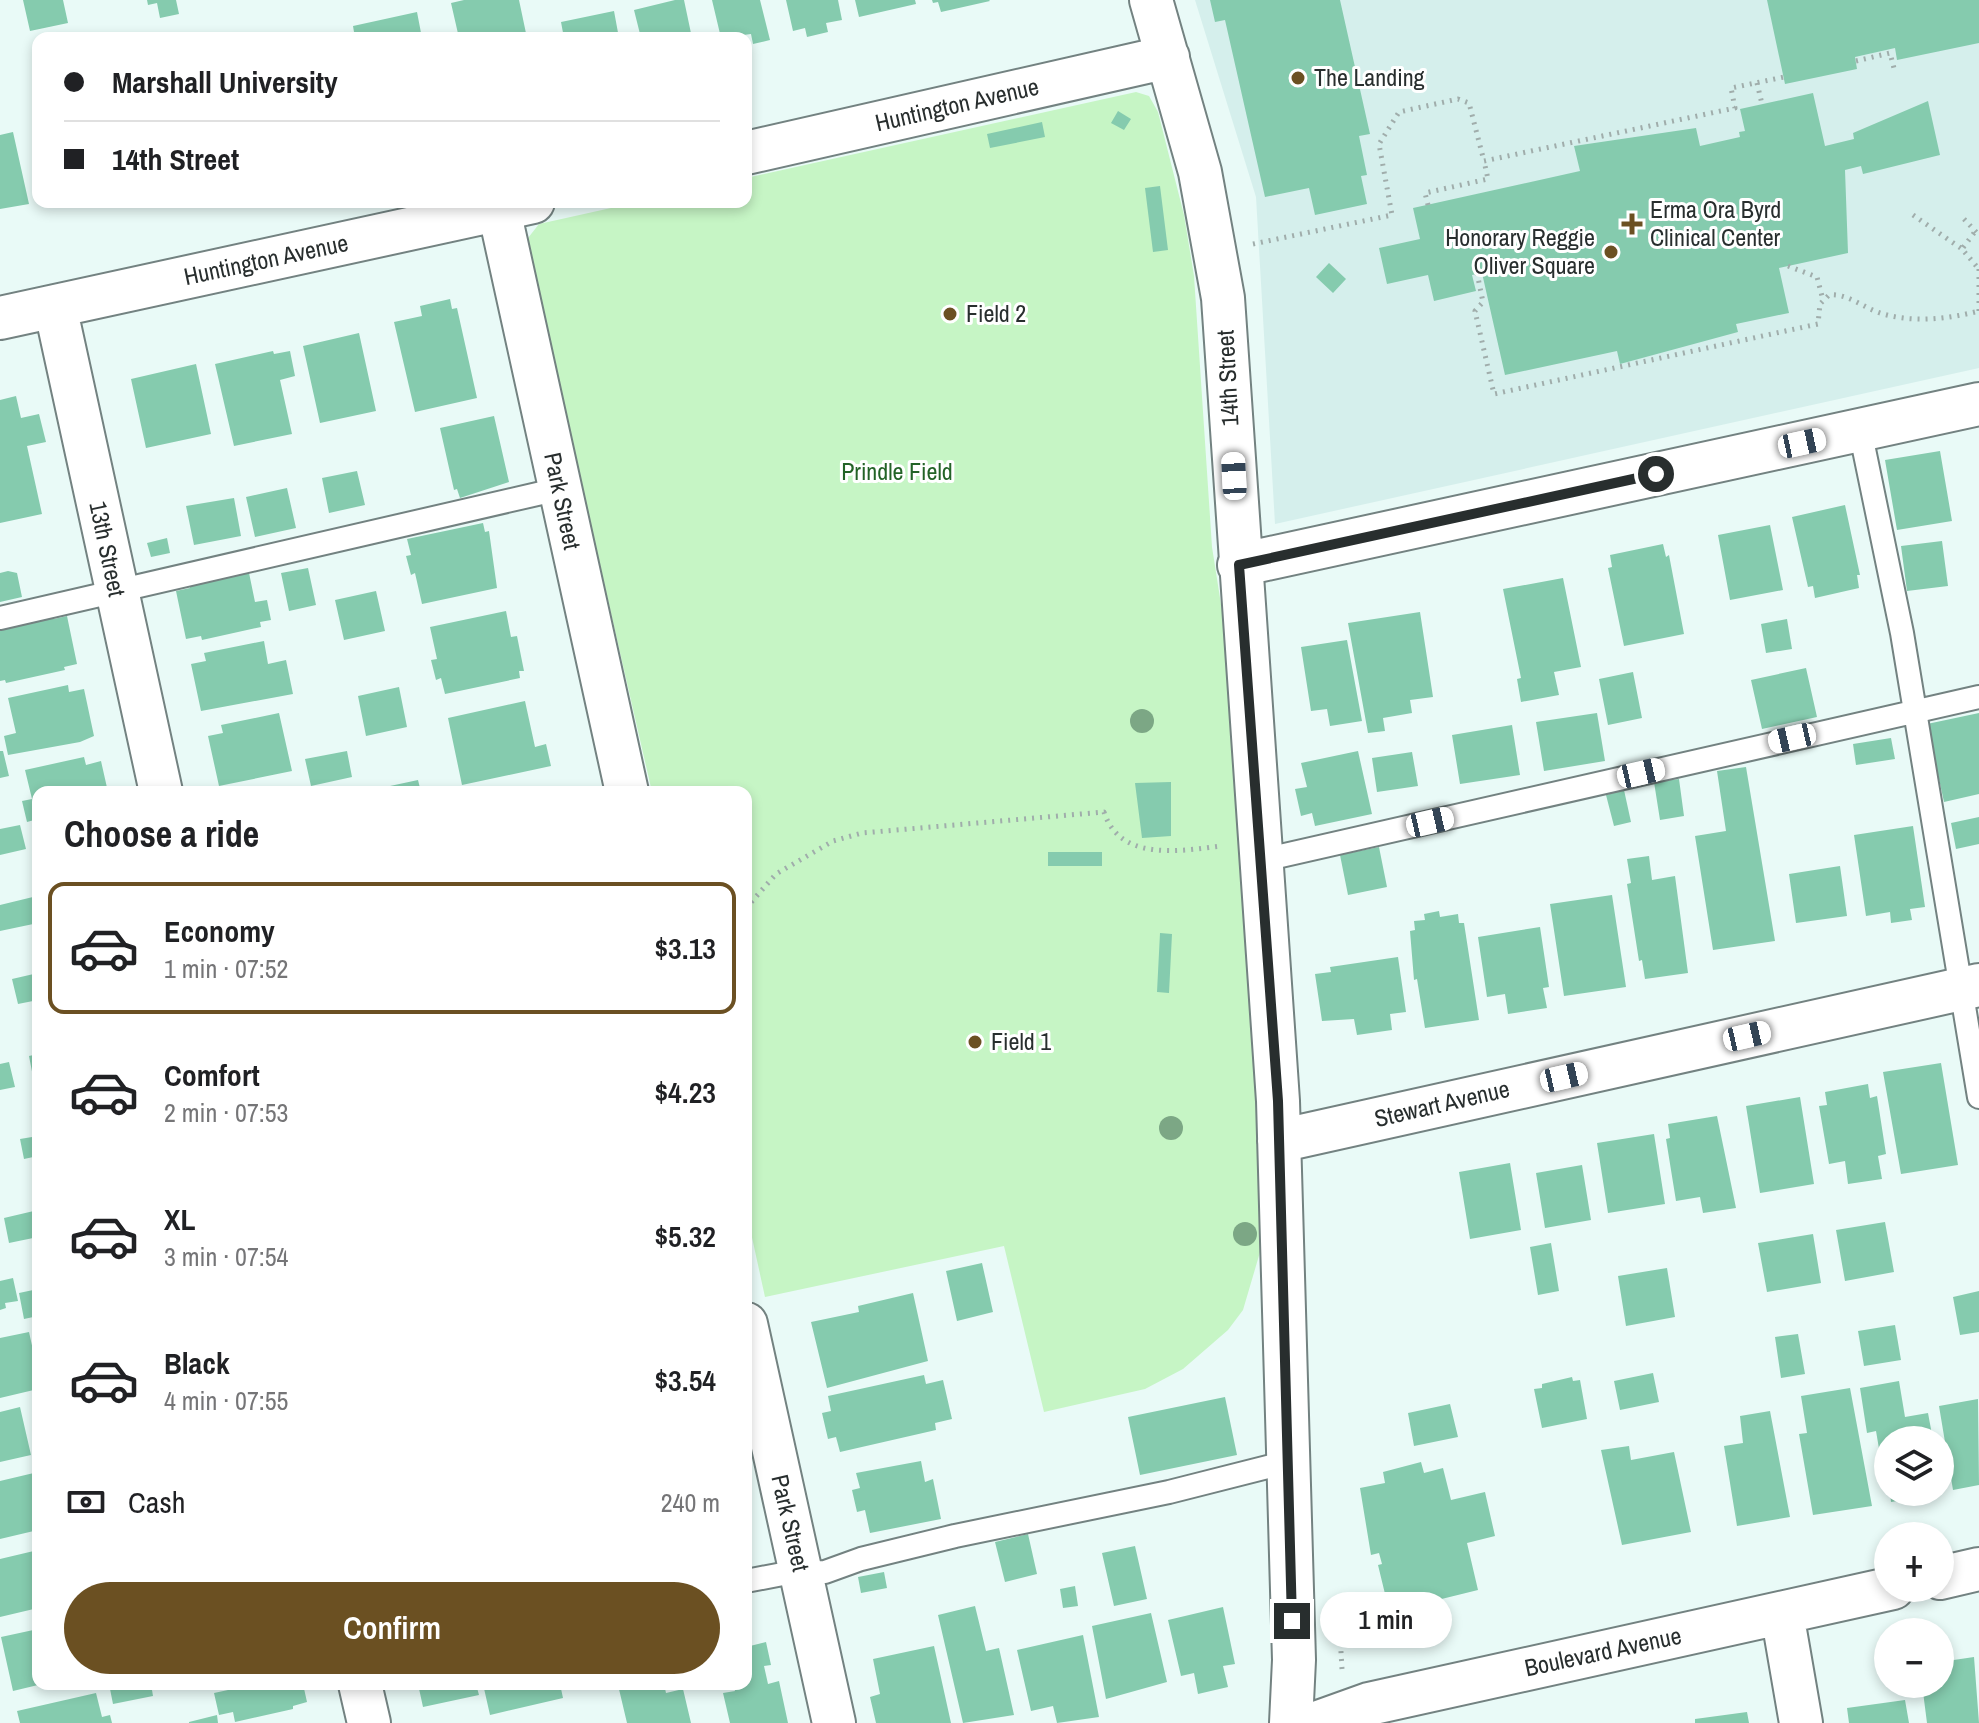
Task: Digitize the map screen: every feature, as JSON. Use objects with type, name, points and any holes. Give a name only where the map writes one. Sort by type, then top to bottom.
[{"type":"street","name":"14th Street","points":[[1151,0],[1200,172],[1223,298],[1239,565],[1263,860],[1279,1141],[1294,1660],[1291,1723]]},
{"type":"street","name":"Huntington Avenue","points":[[752,152],[1168,57]]},
{"type":"street","name":"Huntington Avenue","points":[[0,318],[507,208]]},
{"type":"street","name":"Park Street","points":[[516,208],[559,489],[626,786]]},
{"type":"street","name":"13th Street","points":[[55,306],[160,786]]},
{"type":"street","points":[[1239,565],[1979,404]]},
{"type":"street","name":"Stewart Avenue","points":[[1279,1141],[1970,987]]},
{"type":"street","name":"Park Street","points":[[752,1351],[834,1723]]},
{"type":"street","points":[[1954,1575],[1979,1569]]},
{"type":"street","name":"Boulevard Avenue","points":[[1316,1723],[1369,1704],[1874,1592]]},
{"type":"street","points":[[1782,1613],[1801,1723]]},
{"type":"street","points":[[361,1690],[369,1723]]},
{"type":"lane","points":[[1860,430],[1902,633],[1913,711],[1970,987],[1979,1097]]},
{"type":"lane","points":[[0,618],[559,489]]},
{"type":"lane","points":[[1263,860],[1979,697]]},
{"type":"lane","points":[[752,1580],[788,1573],[825,1572],[861,1559],[955,1536],[1155,1495],[1287,1462]]},
{"type":"path","points":[[1856,61],[1890,53],[1895,72]]},
{"type":"path","points":[[1484,161],[1735,108],[1731,88],[1784,77]]},
{"type":"path","points":[[1757,83],[1762,104]]},
{"type":"path","points":[[1250,244],[1392,215],[1379,144],[1399,112],[1458,99],[1469,103],[1488,179],[1425,193],[1428,205]]},
{"type":"path","points":[[1477,273],[1483,302],[1475,311],[1494,394],[1818,324],[1817,312],[1829,295],[1843,296],[1883,314],[1911,319],[1957,317],[1979,311],[1978,267],[1962,249],[1913,215]]},
{"type":"path","points":[[1962,249],[1976,234],[1964,219]]},
{"type":"path","points":[[1788,266],[1817,277],[1823,300]]},
{"type":"path","points":[[752,901],[776,874],[833,841],[862,833],[1104,812],[1115,835],[1139,847],[1163,852],[1222,846]]},
{"type":"path","points":[[1342,1669],[1339,1618],[1378,1608]]},
{"type":"shaded area","name":"Honorary Reggie Oliver Square","points":[[1195,0],[1979,0],[1979,368],[1275,524],[1256,197]]},
{"type":"green space","name":"Prindle Field","points":[[1136,92],[1149,96],[1158,112],[1184,215],[1194,276],[1212,547],[1228,649],[1252,968],[1263,1242],[1243,1310],[1228,1330],[1183,1369],[1145,1389],[1044,1412],[1004,1246],[765,1297],[752,1237],[752,786],[651,786],[528,251],[528,238],[539,224],[611,208],[752,208],[752,177]]},
{"type":"building","points":[[23,0],[63,0],[68,23],[30,31]]},
{"type":"building","points":[[147,0],[176,0],[179,14],[160,18],[157,3],[148,5]]},
{"type":"building","points":[[464,0],[519,0],[526,32],[458,32],[451,3]]},
{"type":"building","points":[[684,0],[691,32],[640,32],[634,10]]},
{"type":"building","points":[[712,0],[760,0],[770,40],[753,44],[752,32],[720,32]]},
{"type":"building","points":[[786,0],[838,0],[842,20],[826,23],[828,32],[807,37],[805,28],[793,31]]},
{"type":"building","points":[[855,0],[915,0],[916,4],[859,17]]},
{"type":"building","points":[[932,0],[990,1],[941,12],[938,2],[933,3]]},
{"type":"building","name":"The Landing","points":[[1210,0],[1340,0],[1370,134],[1359,136],[1367,175],[1361,176],[1367,204],[1315,215],[1309,188],[1265,197],[1225,20],[1215,22]]},
{"type":"building","points":[[1767,0],[1979,0],[1979,43],[1897,60],[1895,48],[1855,57],[1857,69],[1785,84]]},
{"type":"building","points":[[614,11],[618,32],[563,32],[561,22]]},
{"type":"building","points":[[417,12],[421,32],[354,32],[353,26]]},
{"type":"building","name":"Erma Ora Byrd Clinical Center","points":[[1813,93],[1825,146],[1854,139],[1853,133],[1928,101],[1940,155],[1863,174],[1861,166],[1845,170],[1848,253],[1779,268],[1789,313],[1736,324],[1738,332],[1620,364],[1617,351],[1505,375],[1482,273],[1472,275],[1476,291],[1434,301],[1428,275],[1387,284],[1379,248],[1420,239],[1413,208],[1580,171],[1574,146],[1696,128],[1700,146],[1740,137],[1739,132],[1745,131],[1740,109]]},
{"type":"building","points":[[1118,111],[1131,119],[1124,130],[1111,123]]},
{"type":"building","points":[[1042,122],[1045,137],[990,148],[987,134]]},
{"type":"building","points":[[13,132],[29,204],[0,209],[0,135]]},
{"type":"building","points":[[1160,186],[1168,250],[1153,252],[1145,188]]},
{"type":"building","points":[[1329,263],[1346,279],[1333,293],[1316,277]]},
{"type":"building","points":[[450,299],[452,309],[457,308],[477,398],[415,412],[394,322],[422,316],[420,306]]},
{"type":"building","points":[[359,333],[376,411],[320,423],[303,346]]},
{"type":"building","points":[[273,351],[274,354],[290,351],[295,376],[280,380],[292,434],[234,446],[215,364]]},
{"type":"building","points":[[196,364],[211,434],[146,448],[131,379]]},
{"type":"building","points":[[16,396],[21,418],[39,414],[46,442],[27,446],[42,514],[0,523],[0,400]]},
{"type":"building","points":[[494,416],[509,482],[460,498],[457,489],[454,490],[440,428]]},
{"type":"building","points":[[1940,451],[1952,521],[1897,530],[1885,460]]},
{"type":"building","points":[[357,471],[365,505],[329,513],[322,478]]},
{"type":"building","points":[[287,488],[296,528],[255,537],[246,497]]},
{"type":"building","points":[[234,498],[241,536],[194,545],[186,506]]},
{"type":"building","points":[[1845,505],[1860,575],[1857,575],[1859,588],[1815,598],[1813,586],[1808,587],[1792,517]]},
{"type":"building","points":[[483,523],[485,532],[489,531],[497,588],[422,604],[415,573],[411,575],[406,556],[411,555],[407,539]]},
{"type":"building","points":[[1770,525],[1783,590],[1730,600],[1718,535]]},
{"type":"building","points":[[167,538],[170,553],[151,557],[147,543]]},
{"type":"building","points":[[1942,541],[1948,586],[1907,591],[1901,546]]},
{"type":"building","points":[[1663,544],[1666,557],[1669,555],[1684,634],[1624,646],[1608,568],[1612,567],[1610,555]]},
{"type":"building","points":[[248,568],[255,602],[267,600],[271,620],[260,622],[261,627],[202,640],[201,636],[186,639],[176,591],[190,588],[189,581]]},
{"type":"building","points":[[308,568],[316,605],[289,611],[281,573]]},
{"type":"building","points":[[0,573],[17,573],[22,597],[0,602]]},
{"type":"building","points":[[1563,578],[1581,667],[1554,672],[1559,695],[1521,702],[1517,679],[1521,678],[1503,589]]},
{"type":"building","points":[[376,591],[385,631],[344,640],[335,600]]},
{"type":"building","points":[[506,611],[511,637],[517,636],[524,671],[519,671],[520,678],[445,694],[441,678],[436,680],[431,660],[437,659],[430,627]]},
{"type":"building","points":[[52,612],[54,619],[67,616],[77,664],[64,667],[65,670],[6,683],[5,680],[0,681],[0,624]]},
{"type":"building","points":[[1420,612],[1433,697],[1410,700],[1412,713],[1383,718],[1385,731],[1368,733],[1348,623]]},
{"type":"building","points":[[1787,619],[1792,649],[1766,653],[1761,624]]},
{"type":"building","points":[[1347,640],[1362,721],[1330,726],[1327,709],[1311,711],[1301,647]]},
{"type":"building","points":[[264,641],[268,664],[286,660],[293,694],[201,711],[191,664],[206,661],[204,653]]},
{"type":"building","points":[[1806,668],[1817,717],[1762,729],[1751,680]]},
{"type":"building","points":[[1633,672],[1642,718],[1608,725],[1599,679]]},
{"type":"building","points":[[68,685],[69,692],[84,689],[94,736],[80,742],[8,755],[4,736],[16,733],[8,698]]},
{"type":"building","points":[[399,687],[407,727],[366,736],[358,696]]},
{"type":"building","points":[[525,701],[535,747],[546,744],[551,766],[462,785],[448,718]]},
{"type":"building","points":[[279,713],[292,771],[219,786],[208,736],[223,733],[221,725]]},
{"type":"building","points":[[1597,713],[1605,761],[1544,771],[1536,722]]},
{"type":"building","points":[[1979,713],[1979,794],[1944,802],[1927,724]]},
{"type":"building","points":[[1512,725],[1520,775],[1460,784],[1452,735]]},
{"type":"building","points":[[1891,738],[1895,759],[1856,765],[1853,744]]},
{"type":"building","points":[[0,751],[3,751],[9,776],[0,778]]},
{"type":"building","points":[[347,751],[352,777],[311,786],[305,759]]},
{"type":"building","points":[[1358,751],[1372,814],[1315,826],[1312,813],[1301,816],[1295,789],[1307,787],[1301,763]]},
{"type":"building","points":[[1412,752],[1418,786],[1377,792],[1372,758]]},
{"type":"building","points":[[84,757],[86,765],[101,761],[107,786],[32,786],[32,799],[25,770]]},
{"type":"building","points":[[1746,767],[1775,941],[1713,950],[1695,836],[1726,831],[1717,771]]},
{"type":"building","points":[[1679,779],[1684,816],[1660,820],[1654,782]]},
{"type":"building","points":[[418,780],[420,786],[390,786]]},
{"type":"building","points":[[1171,782],[1171,836],[1142,838],[1135,783]]},
{"type":"building","points":[[1624,790],[1631,822],[1614,826],[1606,795]]},
{"type":"building","points":[[32,799],[32,821],[27,822],[22,801]]},
{"type":"building","points":[[1979,817],[1979,844],[1956,849],[1951,823]]},
{"type":"building","points":[[20,825],[26,849],[0,855],[0,829]]},
{"type":"building","points":[[1913,826],[1925,907],[1910,909],[1912,920],[1891,923],[1890,912],[1866,916],[1854,835]]},
{"type":"building","points":[[1379,847],[1387,887],[1348,895],[1340,855]]},
{"type":"building","points":[[1048,852],[1102,852],[1102,866],[1048,866]]},
{"type":"building","points":[[1649,856],[1652,880],[1675,876],[1688,973],[1645,979],[1642,960],[1639,961],[1627,884],[1631,883],[1627,859]]},
{"type":"building","points":[[1840,866],[1847,916],[1796,923],[1789,874]]},
{"type":"building","points":[[1612,895],[1626,987],[1564,996],[1550,904]]},
{"type":"building","points":[[32,897],[32,924],[0,931],[0,905]]},
{"type":"building","points":[[1439,911],[1440,917],[1458,914],[1459,923],[1464,923],[1479,1020],[1425,1028],[1417,979],[1414,980],[1410,931],[1415,930],[1414,921],[1425,920],[1424,914]]},
{"type":"building","points":[[1540,927],[1549,987],[1543,988],[1547,1008],[1508,1014],[1505,994],[1487,997],[1478,937]]},
{"type":"building","points":[[1160,933],[1172,934],[1169,993],[1157,992]]},
{"type":"building","points":[[1398,957],[1406,1012],[1390,1014],[1392,1030],[1357,1035],[1354,1019],[1322,1021],[1315,974],[1331,972],[1330,967]]},
{"type":"building","points":[[32,974],[32,1001],[18,1004],[12,979]]},
{"type":"building","points":[[9,1062],[15,1087],[0,1090],[0,1064]]},
{"type":"building","points":[[1941,1063],[1958,1165],[1901,1174],[1883,1072]]},
{"type":"building","points":[[1868,1084],[1870,1098],[1877,1096],[1886,1154],[1878,1156],[1882,1179],[1848,1184],[1845,1161],[1829,1164],[1819,1106],[1827,1105],[1825,1092]]},
{"type":"building","points":[[1800,1097],[1814,1184],[1760,1193],[1746,1106]]},
{"type":"building","points":[[1717,1116],[1736,1208],[1703,1213],[1700,1197],[1676,1201],[1666,1139],[1670,1138],[1668,1124]]},
{"type":"building","points":[[1654,1134],[1665,1204],[1608,1213],[1597,1143]]},
{"type":"building","points":[[32,1137],[32,1157],[24,1159],[20,1139]]},
{"type":"building","points":[[1510,1163],[1521,1230],[1470,1239],[1459,1172]]},
{"type":"building","points":[[1582,1165],[1591,1220],[1545,1228],[1536,1173]]},
{"type":"building","points":[[32,1211],[32,1238],[9,1243],[4,1218]]},
{"type":"building","points":[[1885,1222],[1894,1272],[1845,1281],[1836,1230]]},
{"type":"building","points":[[1813,1234],[1821,1283],[1767,1292],[1758,1243]]},
{"type":"building","points":[[1551,1243],[1559,1291],[1538,1295],[1530,1247]]},
{"type":"building","points":[[982,1263],[993,1312],[957,1321],[946,1271]]},
{"type":"building","points":[[1667,1268],[1675,1317],[1626,1326],[1618,1276]]},
{"type":"building","points":[[13,1278],[18,1301],[5,1303],[6,1308],[0,1310],[0,1281]]},
{"type":"building","points":[[32,1290],[32,1317],[24,1319],[19,1293]]},
{"type":"building","points":[[1979,1291],[1979,1332],[1960,1335],[1953,1297]]},
{"type":"building","points":[[913,1293],[928,1361],[827,1388],[811,1322],[859,1312],[858,1306]]},
{"type":"building","points":[[1895,1325],[1901,1360],[1864,1366],[1858,1331]]},
{"type":"building","points":[[29,1332],[32,1390],[0,1398],[0,1338]]},
{"type":"building","points":[[1798,1334],[1805,1374],[1781,1378],[1775,1337]]},
{"type":"building","points":[[1653,1373],[1659,1402],[1620,1410],[1614,1381]]},
{"type":"building","points":[[924,1375],[926,1384],[943,1380],[952,1419],[935,1423],[936,1430],[840,1452],[836,1437],[828,1439],[822,1413],[831,1411],[828,1396]]},
{"type":"building","points":[[1572,1377],[1573,1381],[1580,1380],[1587,1419],[1542,1428],[1534,1389]]},
{"type":"building","points":[[1899,1381],[1905,1417],[1928,1413],[1930,1426],[1874,1426],[1874,1431],[1867,1433],[1860,1388]]},
{"type":"building","points":[[1850,1388],[1872,1506],[1813,1515],[1799,1434],[1807,1433],[1801,1396]]},
{"type":"building","points":[[1225,1397],[1237,1455],[1140,1475],[1128,1417]]},
{"type":"building","points":[[1978,1399],[1979,1485],[1954,1490],[1954,1426],[1942,1426],[1939,1406]]},
{"type":"building","points":[[1450,1404],[1458,1437],[1414,1446],[1408,1413]]},
{"type":"building","points":[[20,1407],[31,1455],[0,1462],[0,1412]]},
{"type":"building","points":[[1770,1411],[1790,1517],[1737,1526],[1724,1446],[1743,1443],[1740,1416]]},
{"type":"building","points":[[1629,1446],[1631,1460],[1674,1452],[1691,1532],[1622,1545],[1601,1450]]},
{"type":"building","points":[[921,1461],[925,1482],[933,1479],[941,1519],[870,1533],[865,1510],[857,1512],[852,1490],[860,1488],[856,1473]]},
{"type":"building","points":[[1421,1462],[1424,1473],[1443,1468],[1451,1500],[1485,1492],[1495,1536],[1467,1543],[1478,1590],[1393,1611],[1390,1597],[1386,1598],[1378,1565],[1382,1564],[1379,1553],[1371,1555],[1360,1488],[1385,1483],[1383,1472]]},
{"type":"building","points":[[32,1473],[32,1531],[0,1539],[0,1481]]},
{"type":"building","points":[[1028,1534],[1037,1574],[1005,1582],[995,1542]]},
{"type":"building","points":[[1135,1546],[1147,1599],[1114,1606],[1102,1553]]},
{"type":"building","points":[[32,1551],[32,1609],[0,1617],[0,1559]]},
{"type":"building","points":[[884,1572],[887,1588],[861,1593],[858,1577]]},
{"type":"building","points":[[1075,1586],[1078,1606],[1063,1608],[1060,1589]]},
{"type":"building","points":[[975,1606],[986,1651],[999,1648],[1014,1715],[963,1723],[938,1615]]},
{"type":"building","points":[[1223,1607],[1235,1664],[1223,1666],[1228,1687],[1198,1694],[1194,1673],[1181,1676],[1168,1620]]},
{"type":"building","points":[[1151,1613],[1167,1682],[1106,1699],[1092,1626]]},
{"type":"building","points":[[32,1630],[32,1686],[13,1691],[1,1637]]},
{"type":"building","points":[[1083,1635],[1099,1717],[1057,1723],[1053,1706],[1031,1711],[1017,1650]]},
{"type":"building","points":[[766,1642],[771,1665],[764,1666],[768,1684],[779,1681],[788,1723],[730,1723],[723,1693],[752,1690],[752,1646]]},
{"type":"building","points":[[934,1646],[951,1723],[876,1723],[870,1697],[880,1694],[873,1659]]},
{"type":"building","points":[[1974,1657],[1979,1723],[1927,1723],[1924,1698],[1954,1698],[1954,1660]]},
{"type":"building","points":[[110,1690],[152,1690],[153,1696],[113,1704]]},
{"type":"building","points":[[228,1690],[304,1690],[307,1702],[293,1706],[293,1709],[235,1722],[233,1712],[219,1715],[214,1693]]},
{"type":"building","points":[[419,1690],[478,1690],[479,1695],[423,1707]]},
{"type":"building","points":[[484,1690],[561,1690],[563,1698],[490,1715]]},
{"type":"building","points":[[619,1690],[665,1690],[666,1693],[683,1690],[691,1723],[627,1723]]},
{"type":"building","points":[[96,1693],[102,1717],[110,1715],[112,1723],[20,1723],[17,1711]]},
{"type":"building","points":[[1905,1700],[1909,1723],[1849,1723],[1847,1708]]},
{"type":"building","points":[[1747,1712],[1749,1723],[1695,1723],[1695,1719]]},
{"type":"building","points":[[217,1715],[218,1723],[189,1723],[189,1722]]},
{"type":"place","name":"The Landing","points":[[1298,78]]},
{"type":"place","name":"Erma Ora Byrd Clinical Center","points":[[1632,224]]},
{"type":"place","name":"Honorary Reggie Oliver Square","points":[[1611,252]]},
{"type":"place","name":"Field 2","points":[[950,314]]},
{"type":"place","name":"Field 1","points":[[975,1042]]},
{"type":"route","points":[[1292,1621],[1278,1101],[1263,860],[1239,565],[1656,474]]}]
